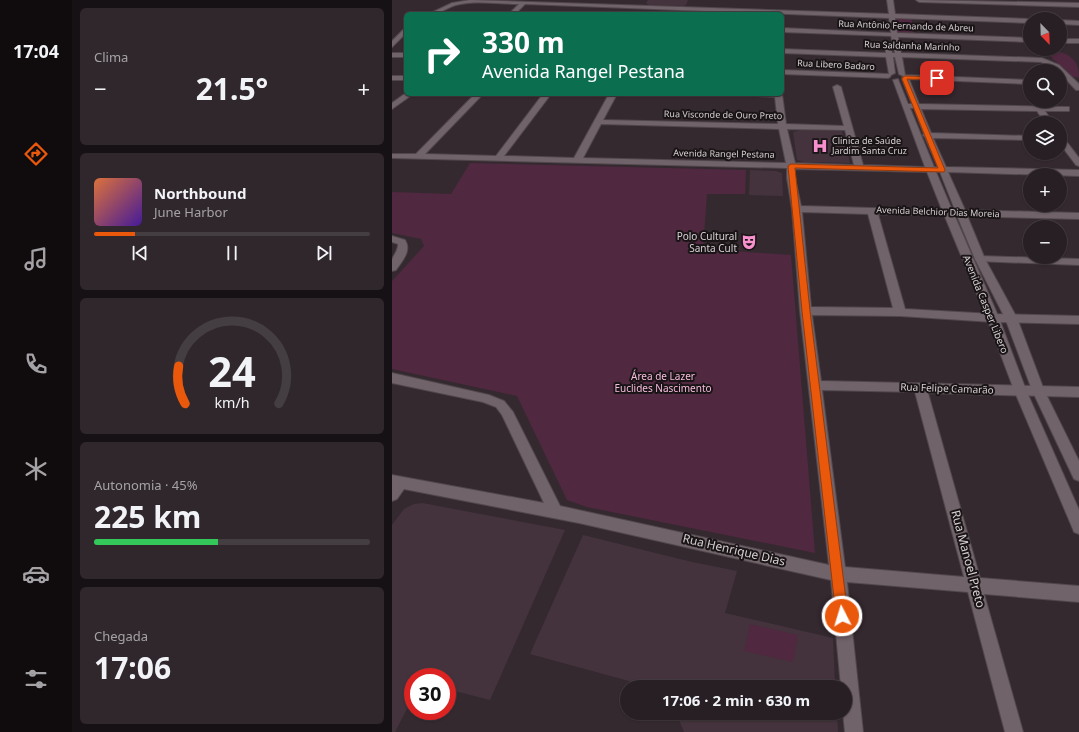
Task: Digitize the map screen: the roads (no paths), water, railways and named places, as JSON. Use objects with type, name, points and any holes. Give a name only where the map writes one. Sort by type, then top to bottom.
[{"type":"street","points":[[633,12],[641,0]]},
{"type":"street","points":[[690,9],[693,0]]},
{"type":"street","name":"Avenida Casper Libero","points":[[884,0],[888,30],[898,55],[904,77],[927,135],[980,259],[1011,318],[1038,390],[1079,475]]},
{"type":"street","name":"Avenida Casper Libero","points":[[890,0],[892,16],[888,30],[888,55],[892,77],[993,318],[1020,390],[1079,527]]},
{"type":"street","points":[[919,0],[1079,5]]},
{"type":"street","points":[[436,12],[454,4],[466,1],[741,12]]},
{"type":"street","points":[[514,12],[523,3]]},
{"type":"street","points":[[784,13],[1023,21]]},
{"type":"street","points":[[1067,22],[1079,23]]},
{"type":"street","name":"Rua Antônio Fernando de Abreu","points":[[784,30],[888,30],[1023,40]]},
{"type":"street","points":[[392,45],[403,35]]},
{"type":"street","points":[[1067,41],[1079,42]]},
{"type":"street","name":"Rua Saldanha Marinho","points":[[784,51],[1042,60],[1057,66],[1078,85]]},
{"type":"street","points":[[392,55],[404,55]]},
{"type":"street","name":"Rua Libero Badaro","points":[[784,72],[904,77]]},
{"type":"street","points":[[904,77],[1023,82]]},
{"type":"street","points":[[392,78],[404,78]]},
{"type":"street","points":[[1067,84],[1078,85]]},
{"type":"street","points":[[837,87],[859,167]]},
{"type":"street","points":[[392,108],[407,96]]},
{"type":"street","points":[[419,156],[477,96]]},
{"type":"street","points":[[498,158],[545,96]]},
{"type":"street","points":[[578,161],[612,96]]},
{"type":"street","points":[[778,96],[782,126],[791,166],[806,311],[838,574],[854,732]]},
{"type":"street","points":[[905,106],[1023,108]]},
{"type":"street","points":[[1039,108],[1066,109]]},
{"type":"street","points":[[1039,108],[1044,116]]},
{"type":"street","name":"Rua Visconde de Ouro Preto","points":[[598,122],[848,128]]},
{"type":"street","points":[[927,135],[1023,138]]},
{"type":"street","points":[[1067,148],[1079,163]]},
{"type":"street","name":"Avenida Rangel Pestana","points":[[392,156],[1079,173]]},
{"type":"street","name":"Avenida Belchior Dias Moreia","points":[[796,209],[1079,216]]},
{"type":"street","points":[[872,210],[900,312]]},
{"type":"street","points":[[392,238],[402,242],[403,251],[392,268]]},
{"type":"street","points":[[980,259],[1079,262]]},
{"type":"street","points":[[806,311],[900,312],[993,318],[1079,320]]},
{"type":"street","points":[[392,378],[485,398],[500,404],[507,412],[555,511]]},
{"type":"street","name":"Rua Felipe Camarão","points":[[815,384],[1079,392]]},
{"type":"street","name":"Rua Manoel Preto","points":[[920,387],[1014,732]]},
{"type":"street","name":"Rua Henrique Dias","points":[[395,486],[555,511],[838,574],[1079,594]]},
{"type":"place","name":"Clinica de Saúde Jardim Santa Cruz","points":[[820,146]]},
{"type":"place","name":"Polo Cultural Santa Cult","points":[[749,242]]},
{"type":"park label","name":"Área de Lazer Euclides Nascimento","points":[[663,382]]}]
